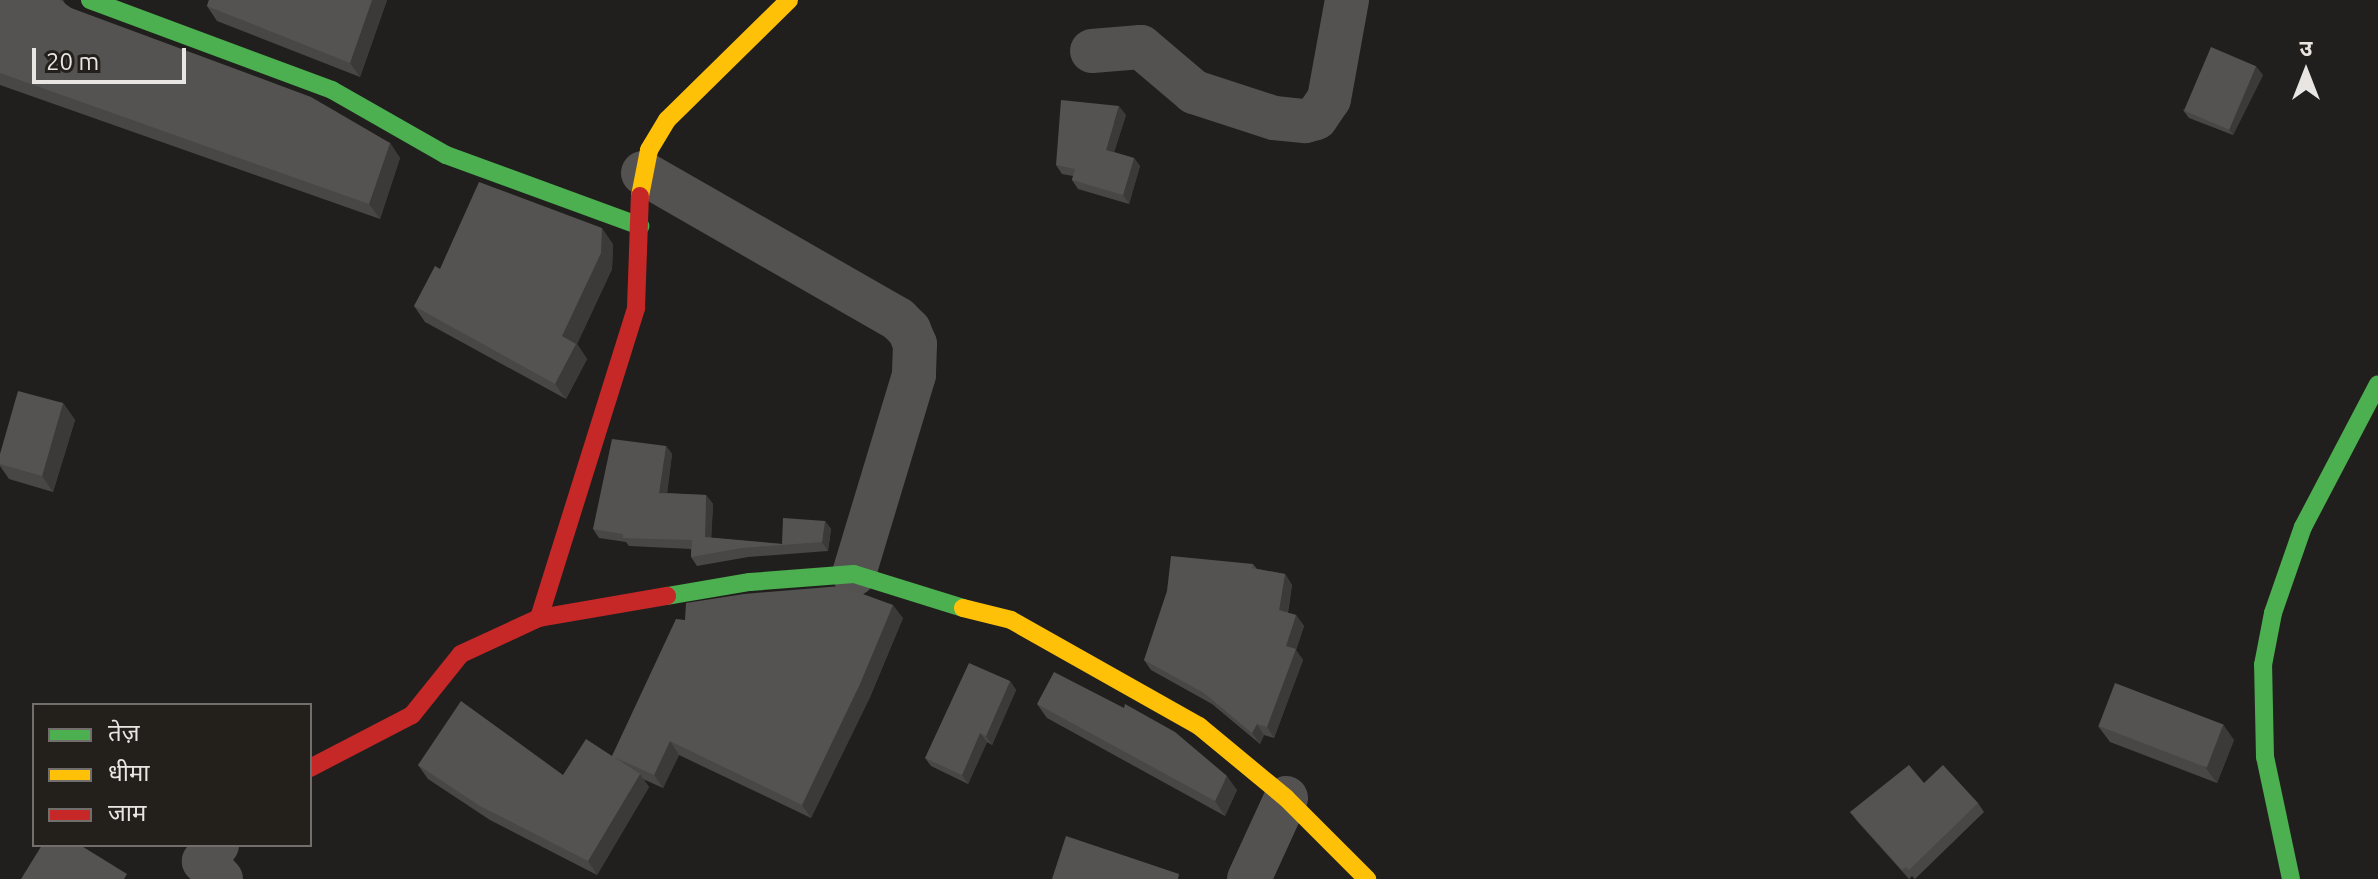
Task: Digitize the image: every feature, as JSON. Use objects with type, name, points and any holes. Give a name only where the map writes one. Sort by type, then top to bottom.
[{"type":"street","points":[[90,0],[332,90],[446,155],[640,226]]},
{"type":"street","points":[[539,618],[636,308],[643,173],[649,150],[667,120],[789,0]]},
{"type":"street","points":[[1092,51],[1141,47],[1194,92],[1274,118],[1305,121],[1316,118],[1329,99],[1347,0]]},
{"type":"street","points":[[643,173],[898,319],[909,330],[915,344],[914,375],[854,574]]},
{"type":"street","points":[[2291,879],[2265,757],[2263,665],[2273,613],[2303,527],[2378,384]]},
{"type":"street","points":[[312,767],[412,715],[461,654],[539,618],[750,582],[854,574],[920,597],[1011,620],[1199,726],[1286,798],[1367,879]]},
{"type":"street","points":[[1249,879],[1286,798]]},
{"type":"street","points":[[215,847],[204,861],[221,879]]},
{"type":"building","points":[[0,0],[60,0],[71,8],[311,97],[390,143],[369,204],[0,73]]},
{"type":"building","points":[[209,0],[372,0],[350,63],[207,6]]},
{"type":"building","points":[[2211,47],[2256,66],[2229,130],[2184,111]]},
{"type":"building","points":[[1061,100],[1119,106],[1106,150],[1134,158],[1123,195],[1072,180],[1075,169],[1056,165]]},
{"type":"building","points":[[479,182],[602,228],[601,253],[562,336],[576,344],[555,384],[414,306],[435,266],[440,269]]},
{"type":"building","points":[[18,391],[63,403],[42,476],[0,464]]},
{"type":"building","points":[[612,439],[666,446],[659,493],[706,495],[705,537],[782,544],[783,518],[825,521],[822,542],[742,548],[691,557],[692,540],[623,538],[623,534],[593,529]]},
{"type":"building","points":[[1171,556],[1253,564],[1252,568],[1285,574],[1279,610],[1296,615],[1286,646],[1296,649],[1267,727],[1257,724],[1252,733],[1204,693],[1144,660],[1167,591]]},
{"type":"building","points":[[841,586],[893,605],[860,684],[802,805],[670,741],[654,775],[614,757],[640,774],[588,861],[480,806],[418,765],[461,701],[563,775],[586,739],[612,756],[676,619],[685,620],[686,603],[744,594]]},
{"type":"building","points":[[969,663],[1010,681],[986,736],[980,733],[962,775],[925,758]]},
{"type":"building","points":[[1054,672],[1124,708],[1125,704],[1175,732],[1227,776],[1215,801],[1037,704]]},
{"type":"building","points":[[2115,683],[2223,725],[2207,768],[2099,726]]},
{"type":"building","points":[[1909,765],[1924,783],[1943,765],[1978,803],[1909,870],[1906,867],[1902,870],[1850,812]]},
{"type":"building","points":[[1066,836],[1179,874],[1178,879],[1052,879]]},
{"type":"building","points":[[41,847],[83,847],[127,874],[124,879],[21,879]]},
{"type":"traffic: fast","points":[[90,0],[332,90],[446,155],[640,226]]},
{"type":"traffic: fast","points":[[2291,879],[2265,757],[2263,665],[2273,613],[2303,527],[2378,384]]},
{"type":"traffic: fast","points":[[667,596],[750,582],[854,574],[963,608]]},
{"type":"traffic: slow","points":[[640,196],[649,150],[667,120],[789,0]]},
{"type":"traffic: slow","points":[[963,608],[1011,620],[1199,726],[1286,798],[1367,879]]},
{"type":"traffic: jam","points":[[539,618],[636,308],[640,196]]},
{"type":"traffic: jam","points":[[312,767],[412,715],[461,654],[539,618],[667,596]]}]
